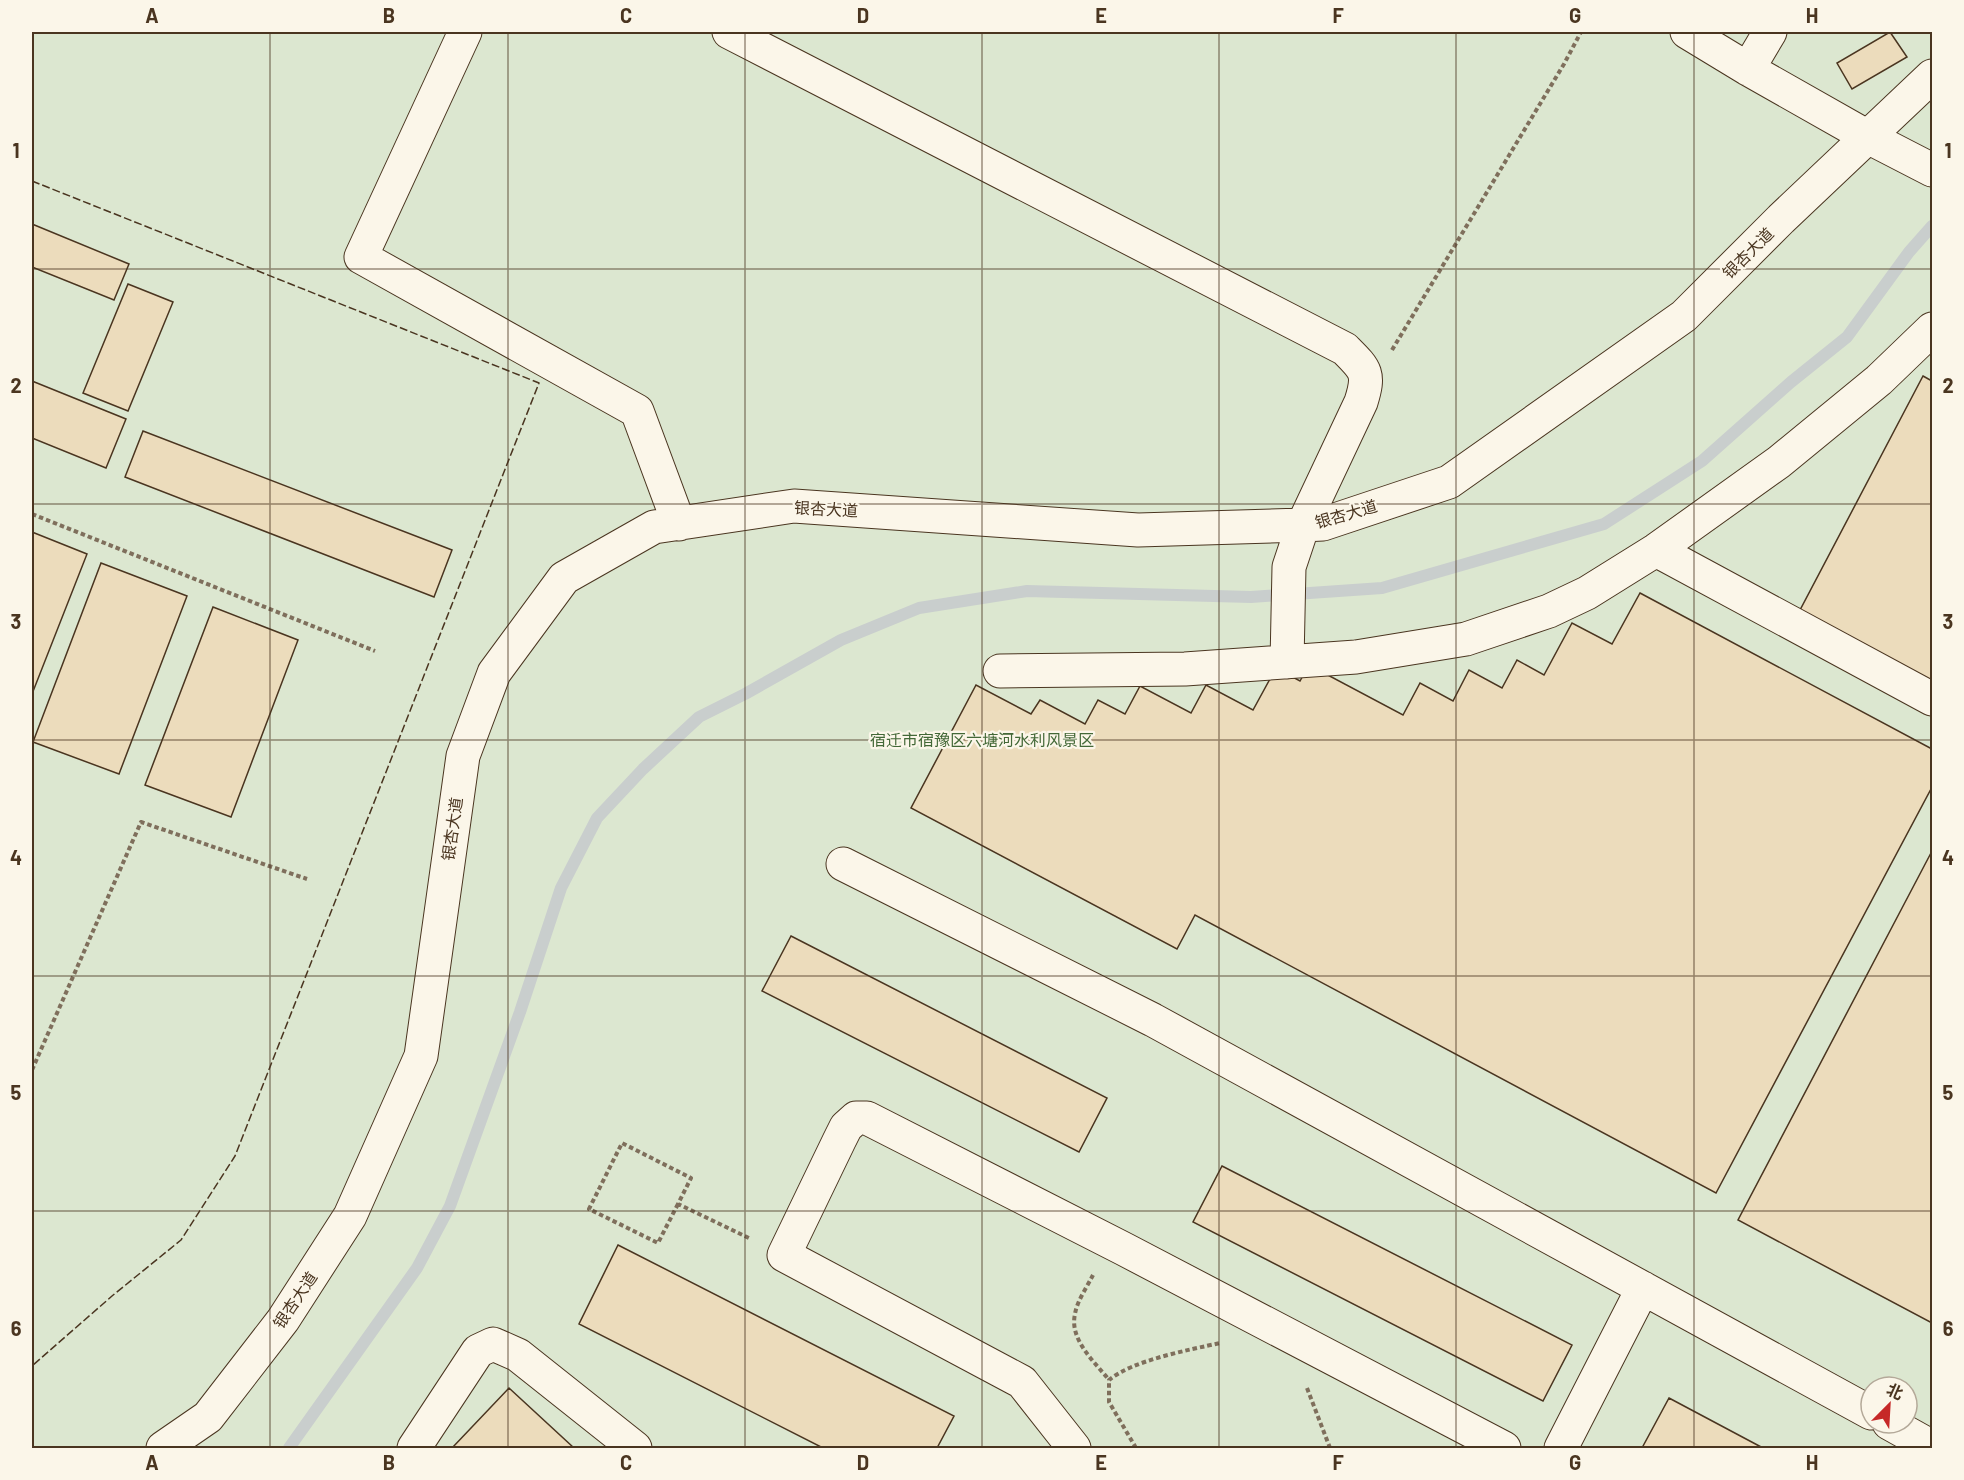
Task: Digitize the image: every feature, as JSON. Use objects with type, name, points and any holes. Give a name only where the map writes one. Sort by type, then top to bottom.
[{"type":"street","points":[[465,32],[360,257],[637,411],[679,524]]},
{"type":"street","points":[[729,32],[1345,350],[1364,368],[1367,383],[1361,402],[1303,525],[1289,567],[1287,662]]},
{"type":"street","points":[[1687,32],[1748,69],[1932,170]]},
{"type":"street","points":[[1748,69],[1770,32]]},
{"type":"street","name":"银杏大道","points":[[163,1449],[208,1417],[283,1320],[350,1216],[421,1056],[463,756],[494,673],[564,578],[654,527],[794,506],[1138,530],[1303,525],[1323,524],[1449,482],[1684,316],[1781,219],[1878,142],[1932,76]]},
{"type":"street","points":[[1000,671],[1185,669],[1356,657],[1466,639],[1549,611],[1587,594],[1656,550],[1779,462],[1879,380],[1932,329]]},
{"type":"street","points":[[1656,550],[1932,699]]},
{"type":"street","points":[[843,864],[1153,1020],[1859,1406]]},
{"type":"street","points":[[1074,1449],[1022,1382],[784,1255],[846,1127],[856,1118],[867,1118],[1504,1449]]},
{"type":"street","points":[[1561,1449],[1644,1288]]},
{"type":"street","points":[[414,1449],[478,1351],[493,1344],[518,1355],[635,1449]]},
{"type":"street","points":[[1910,1435],[1932,1447]]},
{"type":"path","points":[[1392,351],[1581,32]]},
{"type":"path","points":[[32,514],[375,651]]},
{"type":"path","points":[[32,1070],[141,822],[307,879]]},
{"type":"path","points":[[622,1143],[691,1178],[678,1204],[658,1244],[589,1209],[622,1143]]},
{"type":"path","points":[[678,1204],[784,1255]]},
{"type":"path","points":[[1109,1242],[1075,1314],[1075,1331],[1080,1344],[1109,1380],[1109,1402],[1136,1449]]},
{"type":"path","points":[[1109,1380],[1131,1367],[1222,1342]]},
{"type":"path","points":[[1302,1343],[1302,1366],[1308,1394],[1330,1449]]},
{"type":"green space","name":"宿迁市宿豫区六塘河水利风景区","points":[[32,32],[1932,32],[1932,1448],[32,1448]]},
{"type":"building","points":[[1890,32],[1907,57],[1852,89],[1837,63]]},
{"type":"building","points":[[32,224],[129,264],[114,300],[32,267]]},
{"type":"building","points":[[128,284],[173,302],[128,411],[83,393]]},
{"type":"building","points":[[1923,376],[1932,381],[1932,682],[1799,612]]},
{"type":"building","points":[[32,381],[126,419],[106,468],[32,438]]},
{"type":"building","points":[[143,431],[452,550],[434,597],[125,477]]},
{"type":"building","points":[[32,532],[87,554],[32,694]]},
{"type":"building","points":[[101,563],[187,596],[119,774],[33,742]]},
{"type":"building","points":[[1640,593],[1932,749],[1932,787],[1716,1193],[1195,915],[1177,949],[911,808],[976,685],[1031,714],[1040,700],[1085,724],[1098,700],[1125,714],[1140,686],[1191,713],[1206,685],[1253,710],[1276,668],[1300,681],[1309,665],[1403,715],[1420,683],[1453,701],[1469,670],[1502,688],[1517,660],[1544,675],[1572,623],[1612,644]]},
{"type":"building","points":[[213,607],[298,640],[231,817],[145,785]]},
{"type":"building","points":[[1932,851],[1932,1323],[1738,1220]]},
{"type":"building","points":[[791,936],[1107,1098],[1079,1152],[762,991]]},
{"type":"building","points":[[1222,1166],[1572,1345],[1543,1401],[1193,1222]]},
{"type":"building","points":[[618,1245],[954,1416],[937,1448],[823,1448],[579,1324]]},
{"type":"building","points":[[509,1388],[574,1448],[452,1448]]},
{"type":"building","points":[[1669,1398],[1763,1448],[1642,1448]]},
{"type":"waterway","points":[[289,1448],[417,1268],[450,1206],[520,1012],[561,888],[597,818],[643,769],[699,717],[841,640],[919,608],[1027,591],[1251,597],[1382,588],[1604,524],[1702,461],[1791,382],[1847,337],[1909,252],[1932,226]]},
{"type":"fence","points":[[32,181],[539,383],[235,1156],[181,1240],[32,1366]]}]
